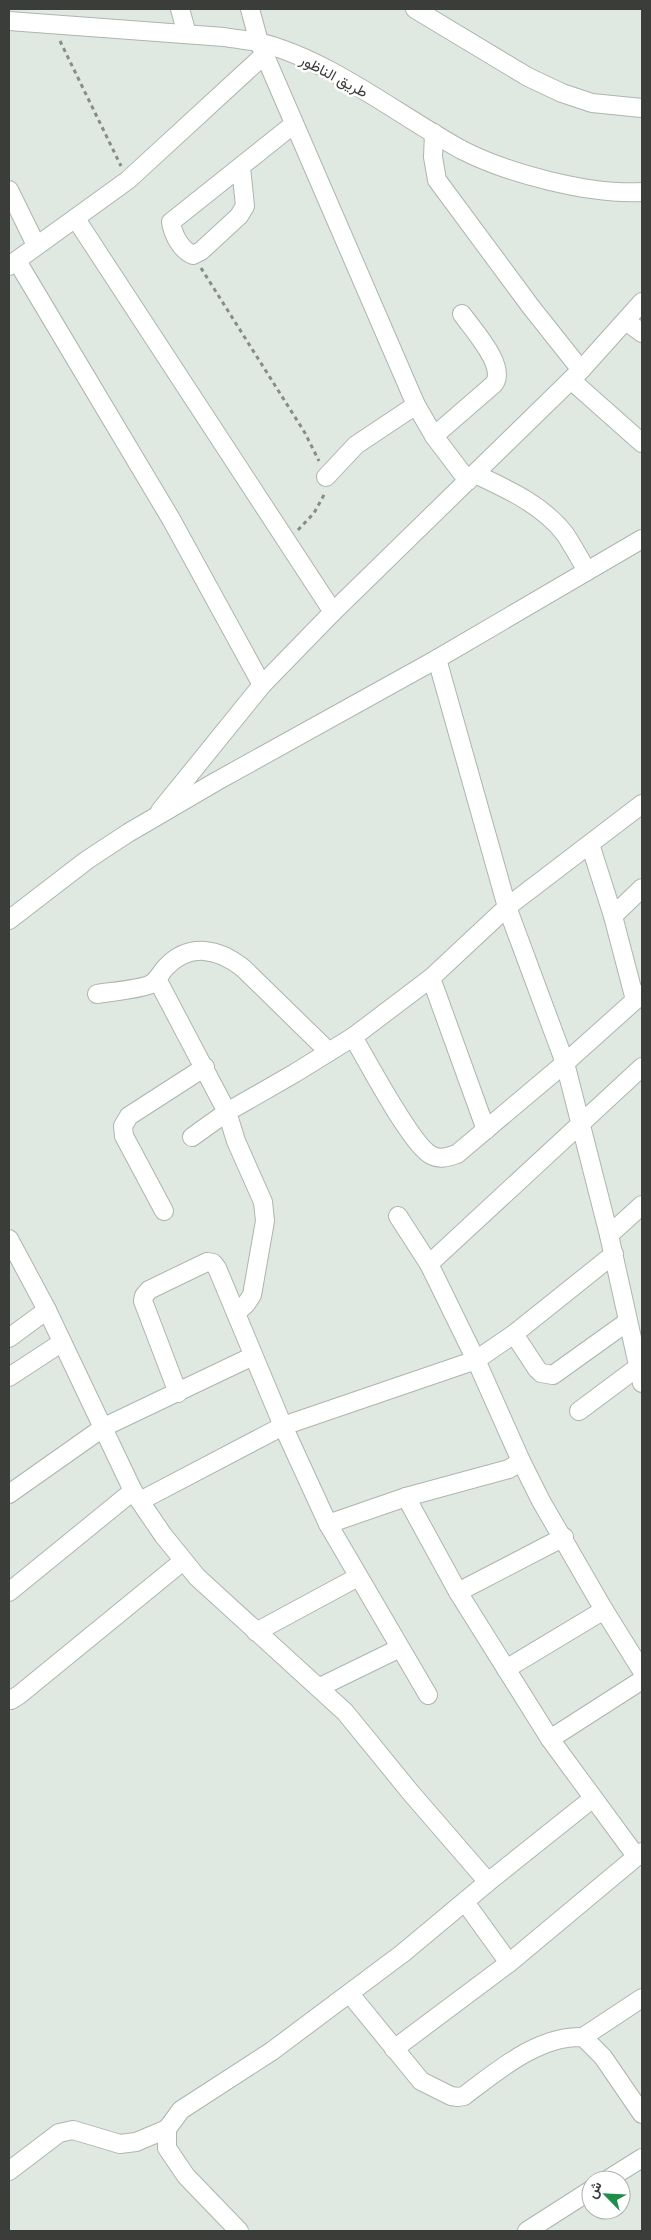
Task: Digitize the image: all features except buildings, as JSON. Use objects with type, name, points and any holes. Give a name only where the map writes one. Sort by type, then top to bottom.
[{"type":"street","points":[[180,9],[187,34]]},
{"type":"street","points":[[250,9],[261,49],[416,405],[434,436],[471,477],[515,492],[541,511],[565,534],[587,571]]},
{"type":"street","points":[[415,9],[528,77],[562,93],[592,102],[642,108]]},
{"type":"street","name":"طريق الناظور","points":[[9,21],[187,34],[301,57],[344,79],[465,151],[510,169],[586,188],[642,192]]},
{"type":"street","points":[[261,49],[128,180],[76,219],[36,245],[13,264],[166,510],[262,685]]},
{"type":"street","points":[[241,167],[245,206],[239,216],[201,251],[193,255],[185,252],[172,229],[171,222],[178,214],[294,124]]},
{"type":"street","points":[[434,133],[433,156],[437,180],[531,307],[576,375],[642,442]]},
{"type":"street","points":[[9,190],[36,245]]},
{"type":"street","points":[[76,219],[334,612]]},
{"type":"street","points":[[154,819],[262,685],[576,375],[642,302]]},
{"type":"street","points":[[434,436],[494,384],[498,376],[495,362],[462,314]]},
{"type":"street","points":[[626,321],[642,333]]},
{"type":"street","points":[[326,477],[356,445],[416,405]]},
{"type":"street","points":[[13,910],[87,860],[217,781],[437,659],[642,540]]},
{"type":"street","points":[[437,659],[507,907],[565,1063],[614,1254],[627,1322],[641,1371],[579,1411]]},
{"type":"street","points":[[200,761],[217,781]]},
{"type":"street","points":[[192,1137],[227,1112],[353,1037],[431,978],[507,907],[642,804]]},
{"type":"street","points":[[353,1037],[404,1124],[426,1152],[440,1158],[457,1154],[565,1063],[639,997],[590,844]]},
{"type":"street","points":[[613,916],[642,888]]},
{"type":"street","points":[[97,994],[150,985],[157,980],[167,966],[184,954],[196,950],[208,951],[230,958],[283,1006],[329,1052]]},
{"type":"street","points":[[431,978],[486,1130]]},
{"type":"street","points":[[157,980],[227,1112],[236,1141],[263,1202],[265,1221],[252,1294],[246,1304],[236,1313]]},
{"type":"street","points":[[429,1264],[642,1067]]},
{"type":"street","points":[[164,1211],[124,1136],[123,1126],[129,1116],[205,1068]]},
{"type":"street","points":[[609,1235],[642,1205]]},
{"type":"street","points":[[398,1216],[429,1264],[541,1500],[564,1537],[604,1610],[642,1671]]},
{"type":"street","points":[[9,1239],[47,1310],[61,1343],[137,1496],[183,1561],[228,1607],[320,1687],[355,1724],[411,1793],[488,1882]]},
{"type":"street","points":[[9,1592],[137,1496],[283,1426],[476,1360],[514,1334],[614,1254]]},
{"type":"street","points":[[178,1393],[143,1301],[144,1296],[149,1290],[207,1262],[217,1268],[283,1426],[328,1524],[428,1695]]},
{"type":"street","points":[[9,1338],[47,1310]]},
{"type":"street","points":[[514,1334],[537,1369],[541,1373],[553,1375],[627,1322]]},
{"type":"street","points":[[9,1377],[61,1343]]},
{"type":"street","points":[[9,1494],[104,1427],[253,1356]]},
{"type":"street","points":[[328,1524],[406,1498],[509,1469],[521,1461]]},
{"type":"street","points":[[394,2049],[509,1963],[639,1854],[592,1799],[550,1739],[458,1592],[406,1498]]},
{"type":"street","points":[[458,1592],[564,1537]]},
{"type":"street","points":[[9,1699],[11,1700],[19,1696],[183,1561]]},
{"type":"street","points":[[256,1632],[358,1577]]},
{"type":"street","points":[[506,1669],[604,1610]]},
{"type":"street","points":[[320,1687],[400,1648]]},
{"type":"street","points":[[550,1739],[642,1680]]},
{"type":"street","points":[[9,2171],[60,2133],[73,2130],[120,2144],[136,2142],[167,2129],[181,2110],[272,2051],[350,1994],[592,1799]]},
{"type":"street","points":[[465,1902],[509,1963]]},
{"type":"street","points":[[350,1994],[421,2081],[443,2093],[458,2098],[464,2096],[498,2071],[536,2049],[564,2038],[583,2037],[642,1998]]},
{"type":"street","points":[[583,2037],[602,2057],[642,2114]]},
{"type":"street","points":[[167,2129],[167,2148],[186,2176],[238,2231]]},
{"type":"street","points":[[623,2170],[642,2158]]},
{"type":"street","points":[[527,2231],[581,2196]]},
{"type":"path","points":[[52,25],[128,180]]},
{"type":"path","points":[[193,255],[305,433],[326,477],[325,492],[320,504],[288,541]]}]
